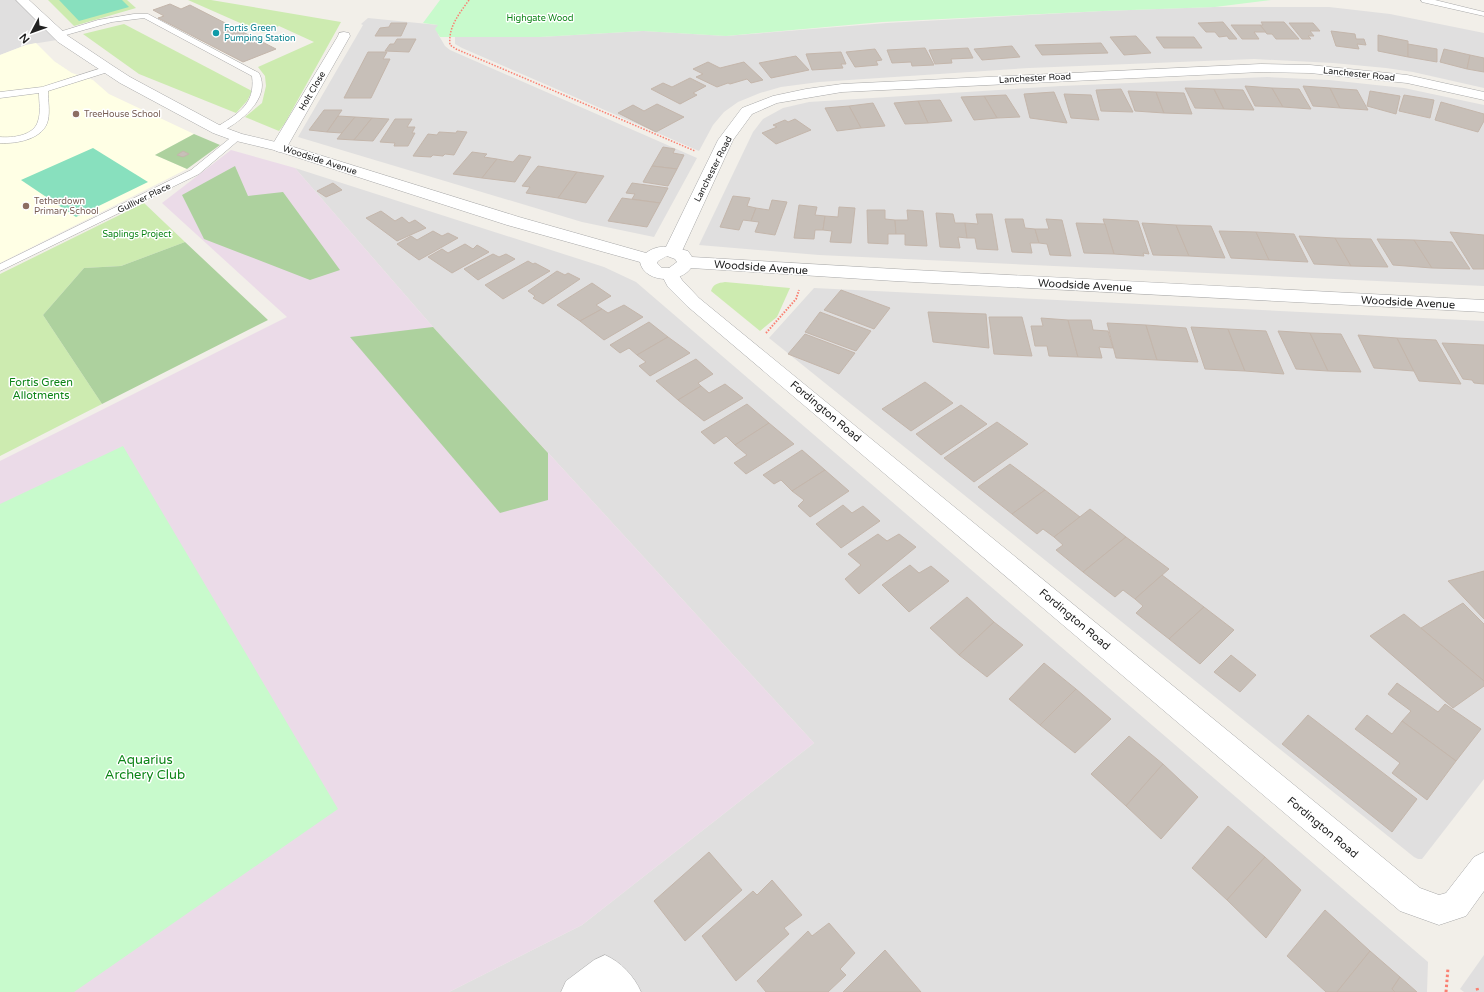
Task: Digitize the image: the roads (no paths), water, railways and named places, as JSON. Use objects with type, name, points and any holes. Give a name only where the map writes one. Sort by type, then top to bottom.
[{"type":"street","name":"Woodside Avenue","points":[[22,0],[59,35],[108,69],[132,84],[218,130],[237,137],[279,147],[513,222],[649,259]]},
{"type":"street","name":"Holt Close","points":[[279,147],[344,36]]},
{"type":"street","name":"Lanchester Road","points":[[676,262],[726,140],[747,111],[773,100],[806,93],[842,88],[1261,68],[1310,69],[1407,79],[1484,96]]},
{"type":"street","name":"Woodside Avenue","points":[[676,262],[667,250],[656,253],[649,259],[649,267],[657,273],[676,262],[1484,306]]},
{"type":"street","name":"Fordington Road","points":[[676,262],[674,283],[693,302],[747,345],[1412,900],[1439,910],[1455,905],[1484,867]]},
{"type":"street","points":[[577,992],[605,971],[625,992]]},
{"type":"lane","points":[[1425,0],[1484,14]]},
{"type":"lane","points":[[59,35],[119,18],[133,15],[144,16],[256,75],[258,88],[252,102],[242,115],[218,130]]},
{"type":"lane","points":[[0,95],[43,90],[108,69]]},
{"type":"lane","points":[[0,140],[16,140],[37,130],[43,123],[43,90]]},
{"type":"lane","name":"Gulliver Place","points":[[0,268],[195,172],[237,137]]},
{"type":"place","name":"Fortis Green Pumping Station","points":[[216,33]]},
{"type":"place","name":"TreeHouse School","points":[[76,114]]},
{"type":"place","name":"Tetherdown Primary School","points":[[26,206]]},
{"type":"park label","name":"Highgate Wood","points":[[540,18]]},
{"type":"park label","name":"Saplings Project","points":[[137,234]]},
{"type":"park label","name":"Fortis Green Allotments","points":[[41,388]]},
{"type":"park label","name":"Aquarius Archery Club","points":[[145,766]]}]
